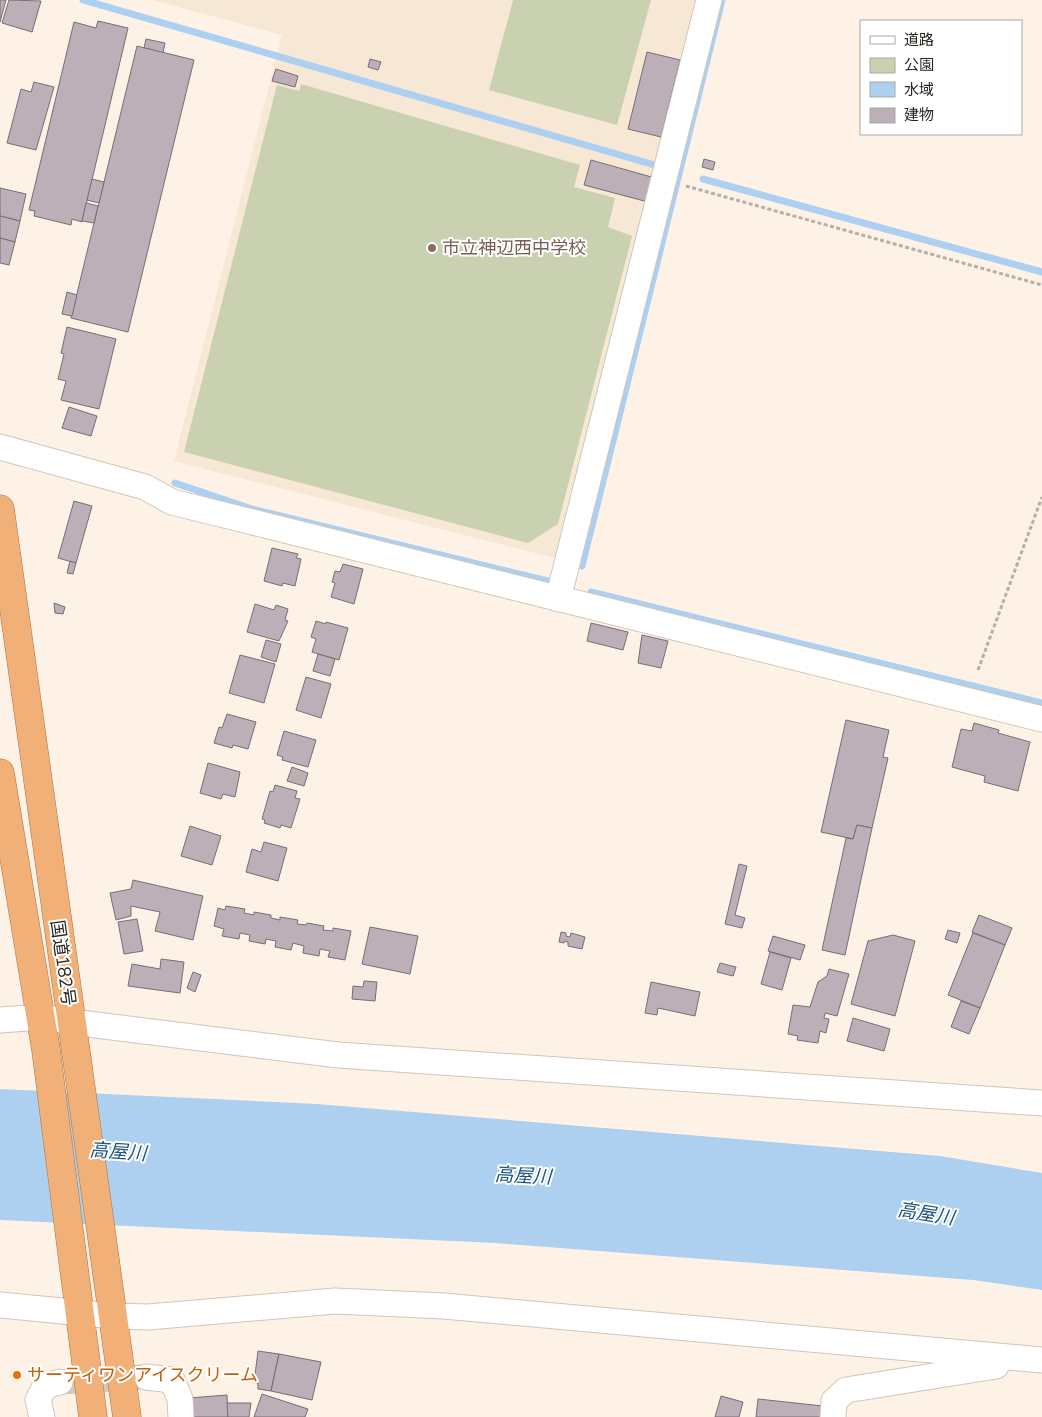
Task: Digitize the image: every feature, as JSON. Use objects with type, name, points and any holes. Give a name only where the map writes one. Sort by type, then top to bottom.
[{"type":"highway","name":"国道182号","points":[[0,509],[127,1417]]},
{"type":"highway","name":"国道182号","points":[[0,773],[46,1050],[93,1417]]},
{"type":"street","points":[[558,599],[709,0]]},
{"type":"street","points":[[0,447],[145,487],[172,502],[1042,719]]},
{"type":"street","points":[[0,1020],[41,1017],[338,1055],[1042,1103]]},
{"type":"street","points":[[0,1305],[78,1300],[112,1316],[148,1317],[335,1301],[444,1306],[1042,1360]]},
{"type":"street","points":[[833,1417],[834,1401],[846,1390],[996,1366],[1002,1355]]},
{"type":"street","points":[[146,1377],[172,1380],[180,1399],[181,1417]]},
{"type":"street","points":[[42,1417],[38,1400],[45,1386],[60,1382]]},
{"type":"path","points":[[684,185],[1042,285]]},
{"type":"path","points":[[978,670],[1042,497]]},
{"type":"shaded area","name":"市立神辺西中学校","points":[[153,0],[698,0],[558,559],[174,461],[282,35]]},
{"type":"green space","points":[[513,0],[651,0],[617,125],[489,90]]},
{"type":"green space","name":"市立神辺西中学校","points":[[301,84],[580,165],[574,187],[615,198],[608,227],[632,236],[558,524],[528,543],[184,452],[277,85],[299,91]]},
{"type":"water","name":"高屋川","points":[[0,1089],[317,1104],[940,1156],[1042,1173],[1042,1290],[973,1280],[495,1243],[0,1220]]},
{"type":"building","points":[[0,0],[6,0],[0,22]]},
{"type":"building","points":[[9,0],[41,1],[32,32],[2,23]]},
{"type":"building","points":[[98,21],[128,28],[82,222],[72,219],[71,225],[34,216],[35,211],[29,210],[74,22],[96,28]]},
{"type":"building","points":[[146,39],[165,43],[163,53],[144,48]]},
{"type":"building","points":[[137,46],[194,60],[128,332],[71,318]]},
{"type":"building","points":[[647,52],[680,60],[661,137],[628,129]]},
{"type":"building","points":[[370,59],[381,62],[378,70],[368,67]]},
{"type":"building","points":[[276,69],[298,76],[295,87],[272,81]]},
{"type":"building","points":[[34,82],[54,87],[36,150],[7,143],[21,89],[31,92]]},
{"type":"building","points":[[704,159],[715,162],[713,170],[702,167]]},
{"type":"building","points":[[591,160],[655,178],[648,202],[584,185]]},
{"type":"building","points":[[92,179],[104,182],[99,203],[87,200]]},
{"type":"building","points":[[0,188],[26,194],[20,221],[0,216]]},
{"type":"building","points":[[86,203],[98,206],[94,223],[82,221]]},
{"type":"building","points":[[0,216],[20,221],[15,242],[0,238]]},
{"type":"building","points":[[0,238],[15,242],[9,265],[0,263]]},
{"type":"building","points":[[67,292],[77,295],[72,316],[62,314]]},
{"type":"building","points":[[67,327],[116,339],[99,409],[61,400],[66,381],[58,379],[64,354],[61,353]]},
{"type":"building","points":[[69,407],[97,416],[91,436],[62,428]]},
{"type":"building","points":[[74,501],[92,506],[76,563],[58,558]]},
{"type":"building","points":[[272,548],[298,554],[296,558],[301,559],[295,586],[283,583],[282,586],[264,581]]},
{"type":"building","points":[[70,561],[76,563],[73,574],[67,573]]},
{"type":"building","points":[[343,564],[363,569],[354,604],[331,597],[335,583],[332,582],[335,571],[340,572]]},
{"type":"building","points":[[54,603],[65,607],[63,614],[55,613]]},
{"type":"building","points":[[255,604],[274,610],[276,605],[288,609],[285,620],[288,621],[279,641],[247,632]]},
{"type":"building","points":[[316,621],[348,628],[339,660],[312,652],[316,639],[311,637]]},
{"type":"building","points":[[591,623],[628,632],[623,650],[587,641]]},
{"type":"building","points":[[642,635],[668,641],[661,668],[638,663]]},
{"type":"building","points":[[266,640],[281,644],[276,662],[261,657]]},
{"type":"building","points":[[318,654],[335,659],[330,676],[313,671]]},
{"type":"building","points":[[240,655],[275,664],[264,703],[229,693]]},
{"type":"building","points":[[306,677],[331,684],[321,718],[296,710]]},
{"type":"building","points":[[227,714],[256,722],[248,749],[233,745],[232,748],[214,743],[219,727],[222,728]]},
{"type":"building","points":[[846,720],[889,730],[883,757],[888,758],[872,828],[857,825],[853,839],[821,832]]},
{"type":"building","points":[[974,723],[999,730],[998,733],[1030,742],[1018,791],[984,782],[985,776],[952,767],[961,729],[972,731]]},
{"type":"building","points":[[284,731],[316,740],[308,767],[282,760],[283,757],[277,755]]},
{"type":"building","points":[[208,763],[240,772],[235,797],[223,794],[221,799],[200,793]]},
{"type":"building","points":[[292,767],[308,773],[304,786],[287,781]]},
{"type":"building","points":[[275,785],[297,791],[295,798],[300,799],[291,828],[281,825],[280,828],[264,823],[265,820],[262,819],[270,791],[273,792]]},
{"type":"building","points":[[857,825],[872,828],[845,955],[822,950],[846,838],[853,839]]},
{"type":"building","points":[[190,826],[221,836],[212,865],[181,856]]},
{"type":"building","points":[[264,842],[287,848],[278,881],[246,872],[252,849],[261,852]]},
{"type":"building","points":[[739,864],[747,866],[735,915],[745,918],[742,928],[725,924]]},
{"type":"building","points":[[133,880],[203,896],[193,940],[155,931],[160,912],[131,906],[131,916],[116,920],[110,893],[131,889]]},
{"type":"building","points":[[226,906],[245,909],[244,913],[254,915],[254,912],[271,915],[271,918],[280,920],[280,917],[298,920],[297,924],[306,925],[307,923],[324,926],[323,930],[333,931],[333,928],[351,931],[345,960],[328,957],[330,951],[320,949],[319,956],[303,953],[304,946],[293,943],[291,950],[275,947],[276,941],[266,939],[265,944],[249,941],[250,935],[240,933],[239,939],[222,936],[224,929],[214,926],[218,908],[225,910]]},
{"type":"building","points":[[979,915],[1012,928],[1005,945],[972,932]]},
{"type":"building","points":[[137,919],[143,951],[124,954],[118,922]]},
{"type":"building","points":[[370,927],[418,936],[410,974],[362,964]]},
{"type":"building","points":[[948,930],[960,933],[957,943],[945,939]]},
{"type":"building","points":[[561,932],[566,933],[566,936],[570,937],[571,933],[585,937],[582,949],[568,946],[568,942],[565,941],[564,943],[559,942]]},
{"type":"building","points":[[973,933],[1005,945],[980,1008],[948,995]]},
{"type":"building","points":[[893,935],[915,941],[895,1016],[851,1004],[868,941]]},
{"type":"building","points":[[773,936],[805,945],[800,960],[768,951]]},
{"type":"building","points":[[770,952],[791,958],[782,990],[761,984]]},
{"type":"building","points":[[161,959],[184,962],[180,993],[128,986],[132,964],[160,969]]},
{"type":"building","points":[[720,963],[736,967],[733,976],[717,972]]},
{"type":"building","points":[[829,969],[849,974],[837,1016],[825,1013],[824,1018],[829,1019],[826,1033],[820,1031],[818,1043],[797,1040],[798,1036],[788,1034],[793,1005],[810,1007],[818,982],[827,976]]},
{"type":"building","points":[[193,972],[201,975],[195,992],[187,988]]},
{"type":"building","points":[[364,981],[377,982],[375,1001],[352,999],[353,986],[363,987]]},
{"type":"building","points":[[651,982],[700,992],[695,1016],[658,1008],[657,1015],[645,1013]]},
{"type":"building","points":[[961,1001],[980,1008],[969,1034],[951,1027]]},
{"type":"building","points":[[853,1018],[890,1029],[884,1051],[847,1041]]},
{"type":"building","points":[[258,1351],[279,1354],[271,1391],[258,1389],[258,1383],[254,1383]]},
{"type":"building","points":[[279,1354],[321,1362],[312,1400],[271,1391]]},
{"type":"building","points":[[262,1394],[308,1409],[305,1417],[254,1417]]},
{"type":"building","points":[[227,1395],[228,1417],[191,1417],[189,1398]]},
{"type":"building","points":[[721,1396],[743,1402],[739,1417],[715,1417]]},
{"type":"building","points":[[758,1399],[823,1406],[823,1417],[756,1417]]},
{"type":"building","points":[[227,1403],[251,1403],[249,1417],[228,1417]]},
{"type":"waterway","points":[[83,0],[658,166]]},
{"type":"waterway","points":[[582,566],[722,0]]},
{"type":"waterway","points":[[703,179],[1042,272]]},
{"type":"waterway","points":[[175,483],[252,509],[552,582]]},
{"type":"waterway","points":[[591,592],[1042,703]]},
{"type":"tunnel","points":[[60,1382],[142,1377]]},
{"type":"place","name":"市立神辺西中学校","points":[[432,248]]},
{"type":"place","name":"サーティワンアイスクリーム","points":[[17,1375]]}]
